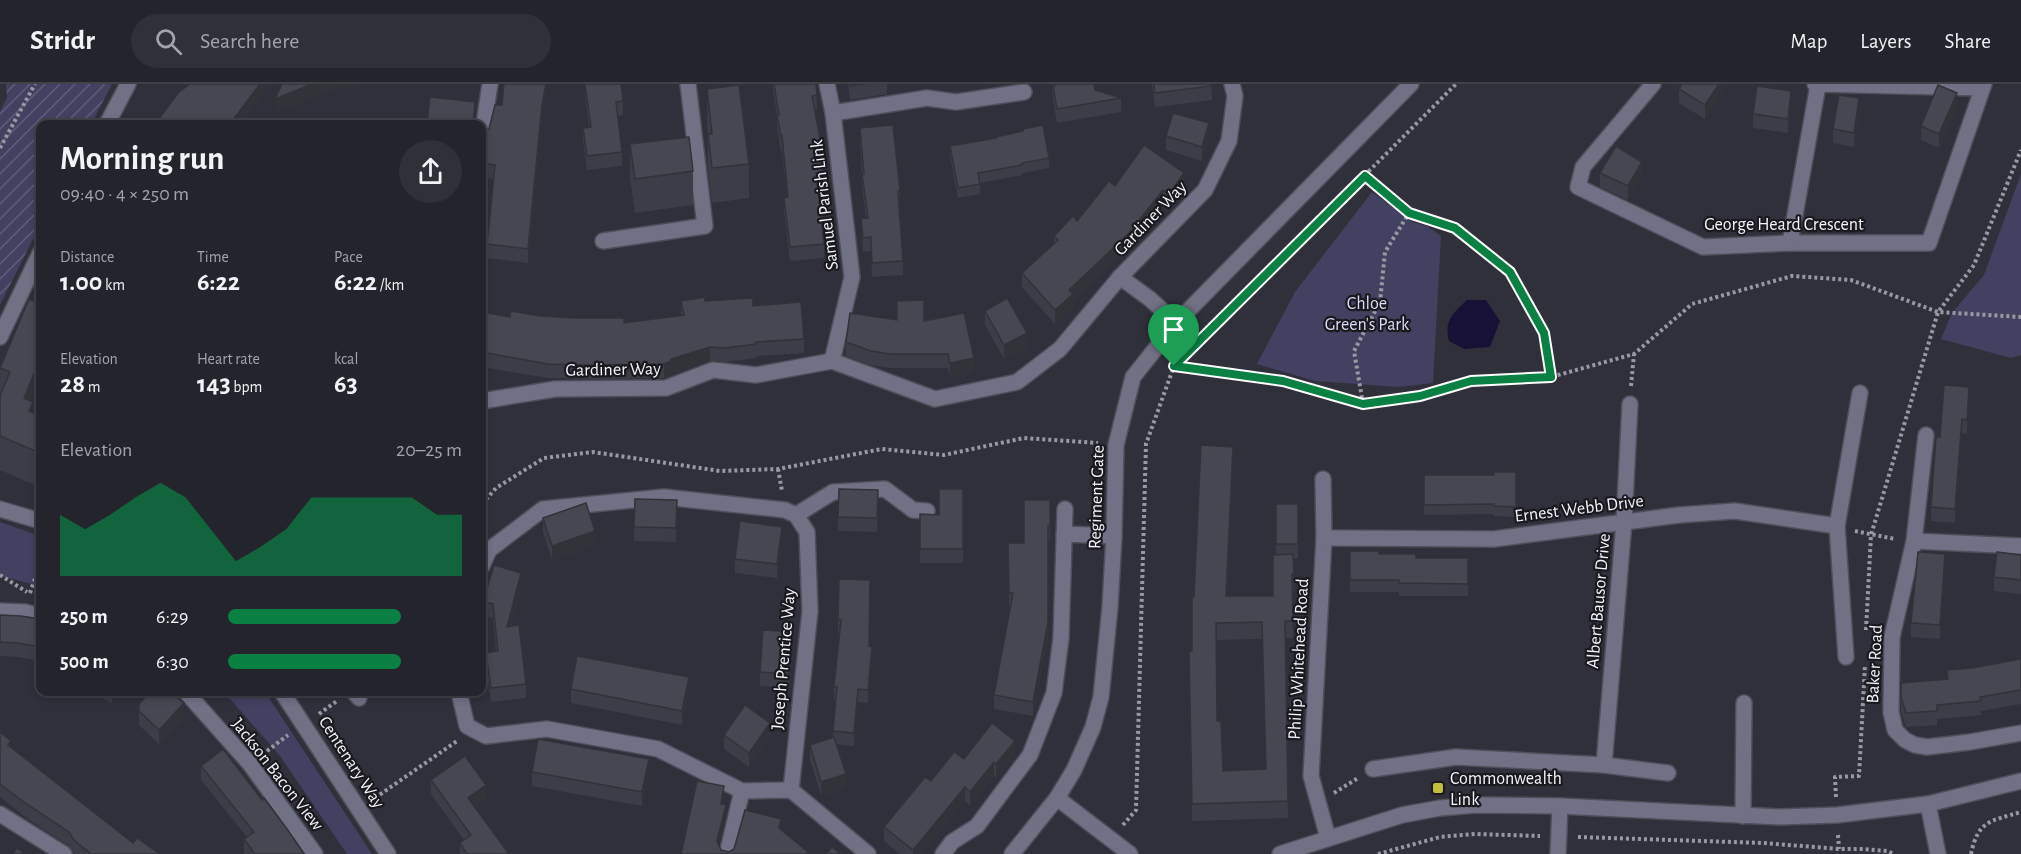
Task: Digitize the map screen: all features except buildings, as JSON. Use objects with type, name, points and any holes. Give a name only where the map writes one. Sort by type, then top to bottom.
[{"type":"street","points":[[109,120],[128,84]]},
{"type":"street","points":[[485,120],[490,84]]},
{"type":"street","points":[[603,241],[705,225],[688,84]]},
{"type":"street","name":"Samuel Parish Link","points":[[827,84],[833,113],[852,277],[832,361]]},
{"type":"street","name":"Gardiner Way","points":[[486,399],[555,390],[666,388],[713,370],[756,375],[832,361],[935,399],[1017,381],[1060,349],[1120,276],[1205,190],[1229,141],[1235,96],[1232,84]]},
{"type":"street","name":"Regiment Gate","points":[[1012,854],[1057,798],[1074,770],[1093,727],[1101,697],[1110,607],[1116,445],[1133,377],[1176,323],[1411,84]]},
{"type":"street","name":"George Heard Crescent","points":[[1653,84],[1583,167],[1578,187],[1703,247],[1790,243],[1929,243],[1983,86]]},
{"type":"street","points":[[1790,243],[1816,85],[1983,86]]},
{"type":"street","name":"Samuel Parish Link","points":[[833,113],[927,98],[956,102],[1024,92]]},
{"type":"street","points":[[0,337],[36,261]]},
{"type":"street","name":"Gardiner Way","points":[[1120,276],[1176,323]]},
{"type":"street","points":[[18,296],[33,303]]},
{"type":"street","points":[[1846,657],[1837,526],[1860,393]]},
{"type":"street","name":"Albert Bausor Drive","points":[[1604,765],[1624,522],[1630,404]]},
{"type":"street","name":"Baker Road","points":[[1926,435],[1914,541],[1892,637],[1891,712],[1895,730],[1915,746],[1927,747],[2021,733]]},
{"type":"street","name":"Philip Whitehead Road","points":[[1323,479],[1324,538],[1311,776],[1328,838]]},
{"type":"street","points":[[486,557],[489,550],[543,508],[664,497],[785,510],[796,515],[833,492],[885,489],[913,510],[927,511]]},
{"type":"street","points":[[0,509],[36,519]]},
{"type":"street","points":[[943,854],[952,842],[977,826],[1030,755],[1054,693],[1061,638],[1065,509]]},
{"type":"street","name":"Ernest Webb Drive","points":[[1324,538],[1494,539],[1679,515],[1735,511],[1837,526]]},
{"type":"street","name":"Joseph Prentice Way","points":[[791,790],[810,611],[807,532],[796,515]]},
{"type":"street","points":[[1064,534],[1114,536]]},
{"type":"street","points":[[1914,541],[2021,546]]},
{"type":"street","points":[[0,611],[36,615]]},
{"type":"street","name":"Jackson Bacon View","points":[[190,696],[250,764],[315,854]]},
{"type":"street","name":"Centenary Way","points":[[285,696],[388,854]]},
{"type":"street","points":[[460,696],[467,726],[486,736],[547,729],[658,749],[742,791],[791,790],[868,854]]},
{"type":"street","points":[[1743,816],[1744,703]]},
{"type":"street","points":[[1373,769],[1456,757],[1604,765],[1668,773]]},
{"type":"street","points":[[1280,854],[1402,815],[1440,808],[1476,805],[1560,806],[1743,816],[1837,815],[1928,804],[2021,781]]},
{"type":"street","points":[[727,854],[742,791]]},
{"type":"street","points":[[1057,798],[1130,854]]},
{"type":"street","points":[[1928,804],[1938,854]]},
{"type":"street","points":[[1558,854],[1560,806]]},
{"type":"street","points":[[0,814],[64,854]]},
{"type":"path","points":[[0,148],[35,84]]},
{"type":"path","points":[[1110,840],[1136,810],[1146,444],[1174,366],[1456,84]]},
{"type":"path","points":[[1365,176],[1409,213],[1455,228],[1510,272],[1544,333],[1551,377]]},
{"type":"path","points":[[1363,404],[1354,351],[1380,302],[1385,252],[1409,213]]},
{"type":"path","points":[[1174,366],[1283,381],[1363,404],[1420,396],[1471,381],[1551,377],[1634,354],[1692,304],[1792,276],[1851,280],[1938,312],[2021,317]]},
{"type":"path","points":[[1630,404],[1634,354]]},
{"type":"path","points":[[486,499],[496,488],[544,458],[593,453],[720,471],[778,469],[882,449],[944,455],[1024,438],[1116,445],[1146,444]]},
{"type":"path","points":[[1837,526],[1870,536],[1914,541]]},
{"type":"path","points":[[0,574],[36,595]]},
{"type":"path","points":[[30,593],[36,576]]},
{"type":"path","points":[[360,809],[457,741],[467,726]]},
{"type":"path","points":[[1318,803],[1373,769]]},
{"type":"path","points":[[1971,854],[1975,836],[1983,826],[2021,812]]},
{"type":"path","points":[[1378,854],[1440,837],[1474,834],[1764,843],[1887,851],[1894,854]]},
{"type":"green space","points":[[6,84],[112,84],[93,120],[36,120],[36,233],[0,305],[0,111],[7,98]]},
{"type":"green space","points":[[2021,174],[2021,355],[2011,358],[1941,339],[1952,313],[1984,275]]},
{"type":"green space","name":"Chloe Green's Park","points":[[1372,192],[1412,222],[1427,226],[1441,236],[1433,383],[1399,387],[1315,381],[1257,364],[1295,292]]},
{"type":"green space","points":[[0,522],[36,535],[36,585],[0,576]]},
{"type":"green space","points":[[228,696],[268,696],[372,854],[347,854],[280,756]]},
{"type":"shaded area","points":[[1467,300],[1486,300],[1500,321],[1490,347],[1464,349],[1449,341],[1450,318]]},
{"type":"place","name":"Commonwealth Link","points":[[1438,788]]},
{"type":"route","points":[[1365,176],[1409,213],[1455,228],[1510,272],[1544,333],[1551,377],[1471,381],[1420,396],[1363,404],[1283,381],[1174,366],[1365,176]]}]
